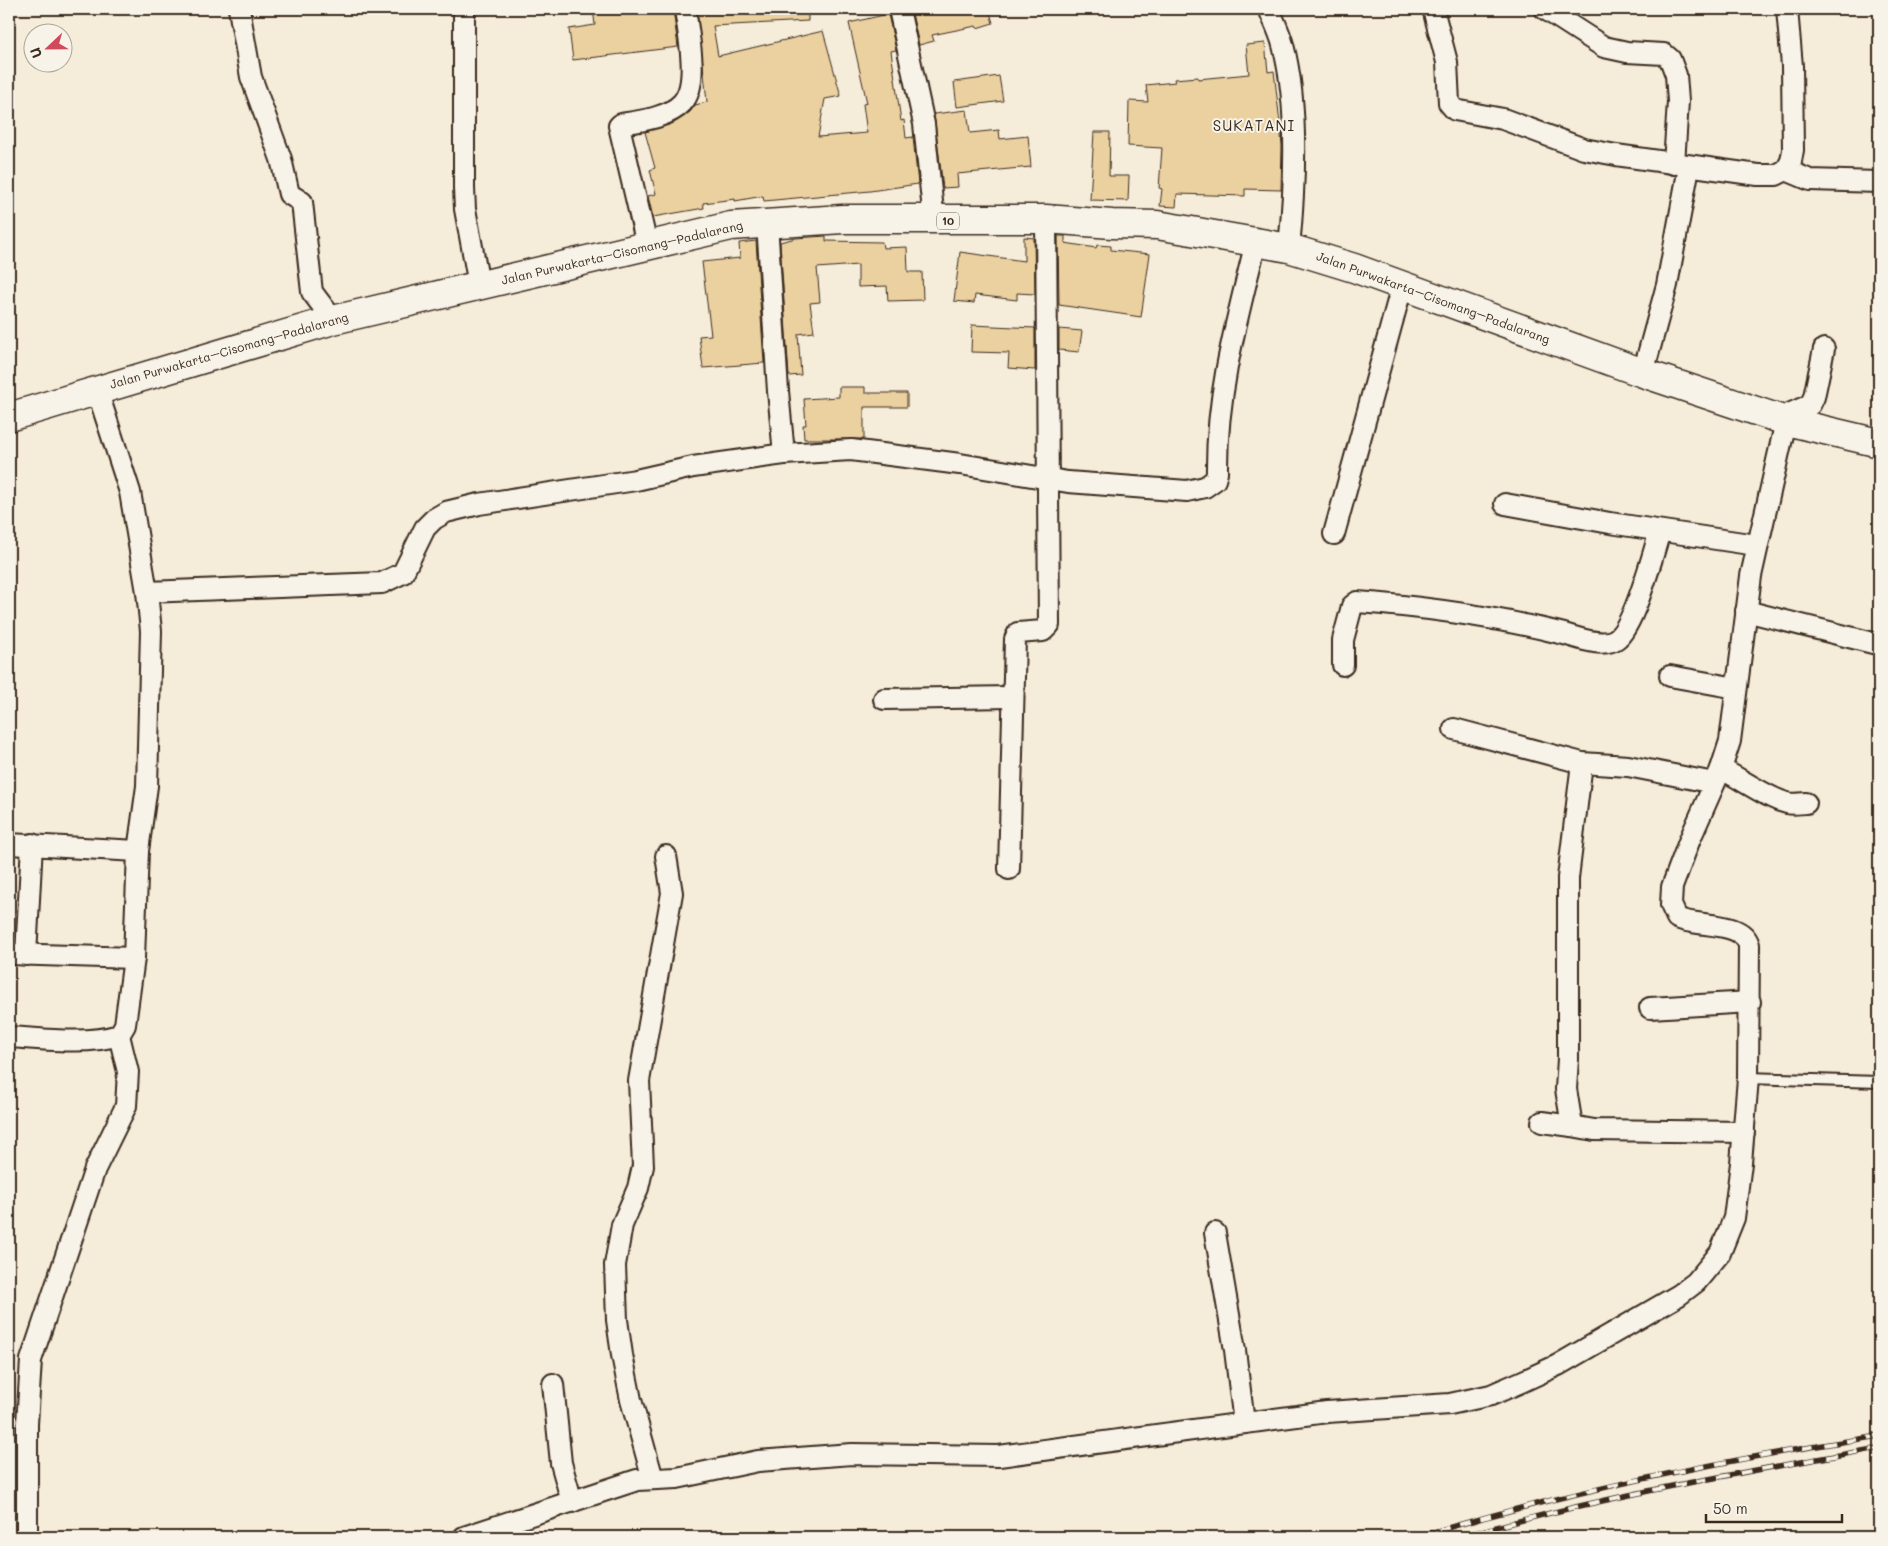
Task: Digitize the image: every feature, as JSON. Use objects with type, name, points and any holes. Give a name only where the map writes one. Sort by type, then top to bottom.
[{"type":"highway","name":"Jalan Purwakarta–Cisomang–Padalarang","points":[[9,417],[333,320],[731,226],[843,219],[934,221],[1046,219],[1157,225],[1289,248],[1354,268],[1642,373],[1786,421],[1879,443]]},
{"type":"street","points":[[239,9],[254,91],[282,159],[289,194],[302,202],[312,292],[333,320]]},
{"type":"street","points":[[464,9],[465,209],[479,285]]},
{"type":"street","points":[[647,245],[620,125],[659,116],[681,104],[686,98],[691,83],[692,64],[685,9]]},
{"type":"street","points":[[899,9],[924,124],[934,221]]},
{"type":"street","points":[[1270,9],[1283,45],[1291,99],[1294,205],[1289,248]]},
{"type":"street","points":[[1433,9],[1447,62],[1449,103],[1455,110],[1503,119],[1584,149],[1758,175],[1776,175],[1786,170],[1792,161],[1794,122],[1787,9]]},
{"type":"street","points":[[1545,9],[1604,47],[1627,52],[1664,54],[1670,59],[1676,75],[1682,165],[1667,285],[1642,373]]},
{"type":"street","points":[[1786,170],[1810,180],[1879,182]]},
{"type":"street","points":[[1009,870],[1012,697],[1016,636],[1018,633],[1044,631],[1049,625],[1046,219]]},
{"type":"street","points":[[767,223],[784,454]]},
{"type":"street","points":[[147,592],[382,583],[403,573],[425,528],[434,519],[446,512],[479,504],[636,480],[693,467],[784,454],[851,450],[960,464],[1047,479],[1187,491],[1205,487],[1215,480],[1220,398],[1256,242]]},
{"type":"street","points":[[1334,534],[1402,286]]},
{"type":"street","points":[[464,1537],[637,1480],[677,1478],[758,1461],[852,1454],[999,1456],[1327,1412],[1450,1404],[1475,1400],[1499,1392],[1558,1365],[1660,1307],[1696,1282],[1720,1253],[1734,1218],[1748,1078],[1749,945],[1747,938],[1742,932],[1730,928],[1685,922],[1677,918],[1670,906],[1672,887],[1730,741],[1756,545],[1786,421],[1789,414],[1810,405],[1814,397],[1824,349]]},
{"type":"street","points":[[27,1537],[27,1424],[31,1360],[95,1169],[126,1106],[128,1072],[120,1035],[125,1025],[134,958],[138,851],[147,786],[150,631],[147,592],[130,492],[98,390]]},
{"type":"street","points":[[1505,504],[1660,531],[1756,545]]},
{"type":"street","points":[[1343,664],[1343,640],[1352,606],[1357,602],[1513,621],[1580,638],[1602,642],[1611,641],[1623,631],[1634,608],[1660,531]]},
{"type":"street","points":[[1746,611],[1877,644]]},
{"type":"street","points":[[1670,676],[1736,688]]},
{"type":"street","points":[[884,699],[1012,697]]},
{"type":"street","points":[[1454,729],[1582,763],[1628,766],[1745,780],[1775,799],[1788,804],[1806,803]]},
{"type":"street","points":[[1572,1126],[1566,1089],[1569,1050],[1568,878],[1582,763]]},
{"type":"street","points":[[9,844],[138,851]]},
{"type":"street","points":[[32,844],[17,955],[134,958]]},
{"type":"street","points":[[653,1478],[631,1400],[622,1355],[617,1320],[614,1265],[622,1225],[640,1183],[643,1166],[638,1081],[672,893],[666,856]]},
{"type":"street","points":[[1650,1008],[1750,1002]]},
{"type":"street","points":[[9,1037],[82,1039],[109,1038],[120,1035]]},
{"type":"street","points":[[1542,1122],[1594,1130],[1744,1132]]},
{"type":"street","points":[[1215,1233],[1235,1350],[1244,1423]]},
{"type":"street","points":[[553,1384],[561,1463],[572,1502]]},
{"type":"lane","points":[[1748,1078],[1879,1082]]},
{"type":"building","points":[[593,9],[673,9],[678,47],[573,60],[569,29],[595,25]]},
{"type":"building","points":[[697,9],[808,9],[808,21],[713,26],[718,56],[823,31],[841,96],[825,99],[818,137],[867,133],[863,104],[867,103],[849,23],[888,14],[896,50],[891,51],[901,121],[904,120],[906,138],[913,137],[918,184],[870,191],[764,201],[763,196],[735,201],[735,199],[703,203],[704,208],[653,217],[648,196],[656,194],[650,170],[655,168],[645,132],[674,123],[690,112],[695,105],[707,102]]},
{"type":"building","points":[[911,9],[989,9],[993,23],[977,28],[976,26],[932,35],[934,41],[919,45]]},
{"type":"building","points":[[1265,43],[1268,72],[1274,71],[1280,123],[1282,146],[1281,190],[1245,189],[1245,196],[1177,194],[1176,207],[1160,206],[1162,189],[1159,188],[1162,148],[1128,146],[1129,101],[1148,102],[1146,85],[1175,82],[1174,79],[1198,77],[1198,79],[1249,74],[1246,45]]},
{"type":"building","points":[[999,76],[1003,101],[957,107],[954,82]]},
{"type":"building","points":[[967,110],[970,133],[999,130],[1000,139],[1028,136],[1031,167],[957,174],[958,187],[943,188],[934,114]]},
{"type":"building","points":[[1094,132],[1110,132],[1109,176],[1129,176],[1128,201],[1090,200]]},
{"type":"building","points":[[826,236],[826,241],[882,242],[883,248],[907,247],[908,272],[922,272],[923,300],[888,301],[887,286],[858,287],[858,265],[817,268],[820,302],[810,303],[814,332],[798,334],[801,375],[789,376],[780,242],[796,238]]},
{"type":"building","points":[[1058,236],[1065,236],[1065,243],[1096,248],[1097,245],[1111,246],[1111,250],[1150,254],[1141,317],[1059,305]]},
{"type":"building","points":[[1024,237],[1034,238],[1035,294],[1017,293],[1017,300],[975,295],[974,303],[954,301],[960,252],[1024,261]]},
{"type":"building","points":[[756,241],[764,363],[703,368],[699,336],[711,335],[702,262],[740,258],[739,243]]},
{"type":"building","points":[[972,325],[1035,328],[1035,370],[1008,368],[1009,353],[971,352]]},
{"type":"building","points":[[1059,329],[1082,331],[1079,352],[1059,350]]},
{"type":"building","points":[[839,387],[865,387],[865,393],[907,393],[907,407],[864,407],[864,439],[804,439],[803,425],[806,425],[804,399],[839,397]]},
{"type":"railway","points":[[1417,1537],[1531,1505],[1646,1478],[1762,1455],[1879,1436]]},
{"type":"railway","points":[[1461,1537],[1616,1498],[1879,1448]]},
{"type":"district","name":"SUKATANI","points":[[1254,126]]}]
